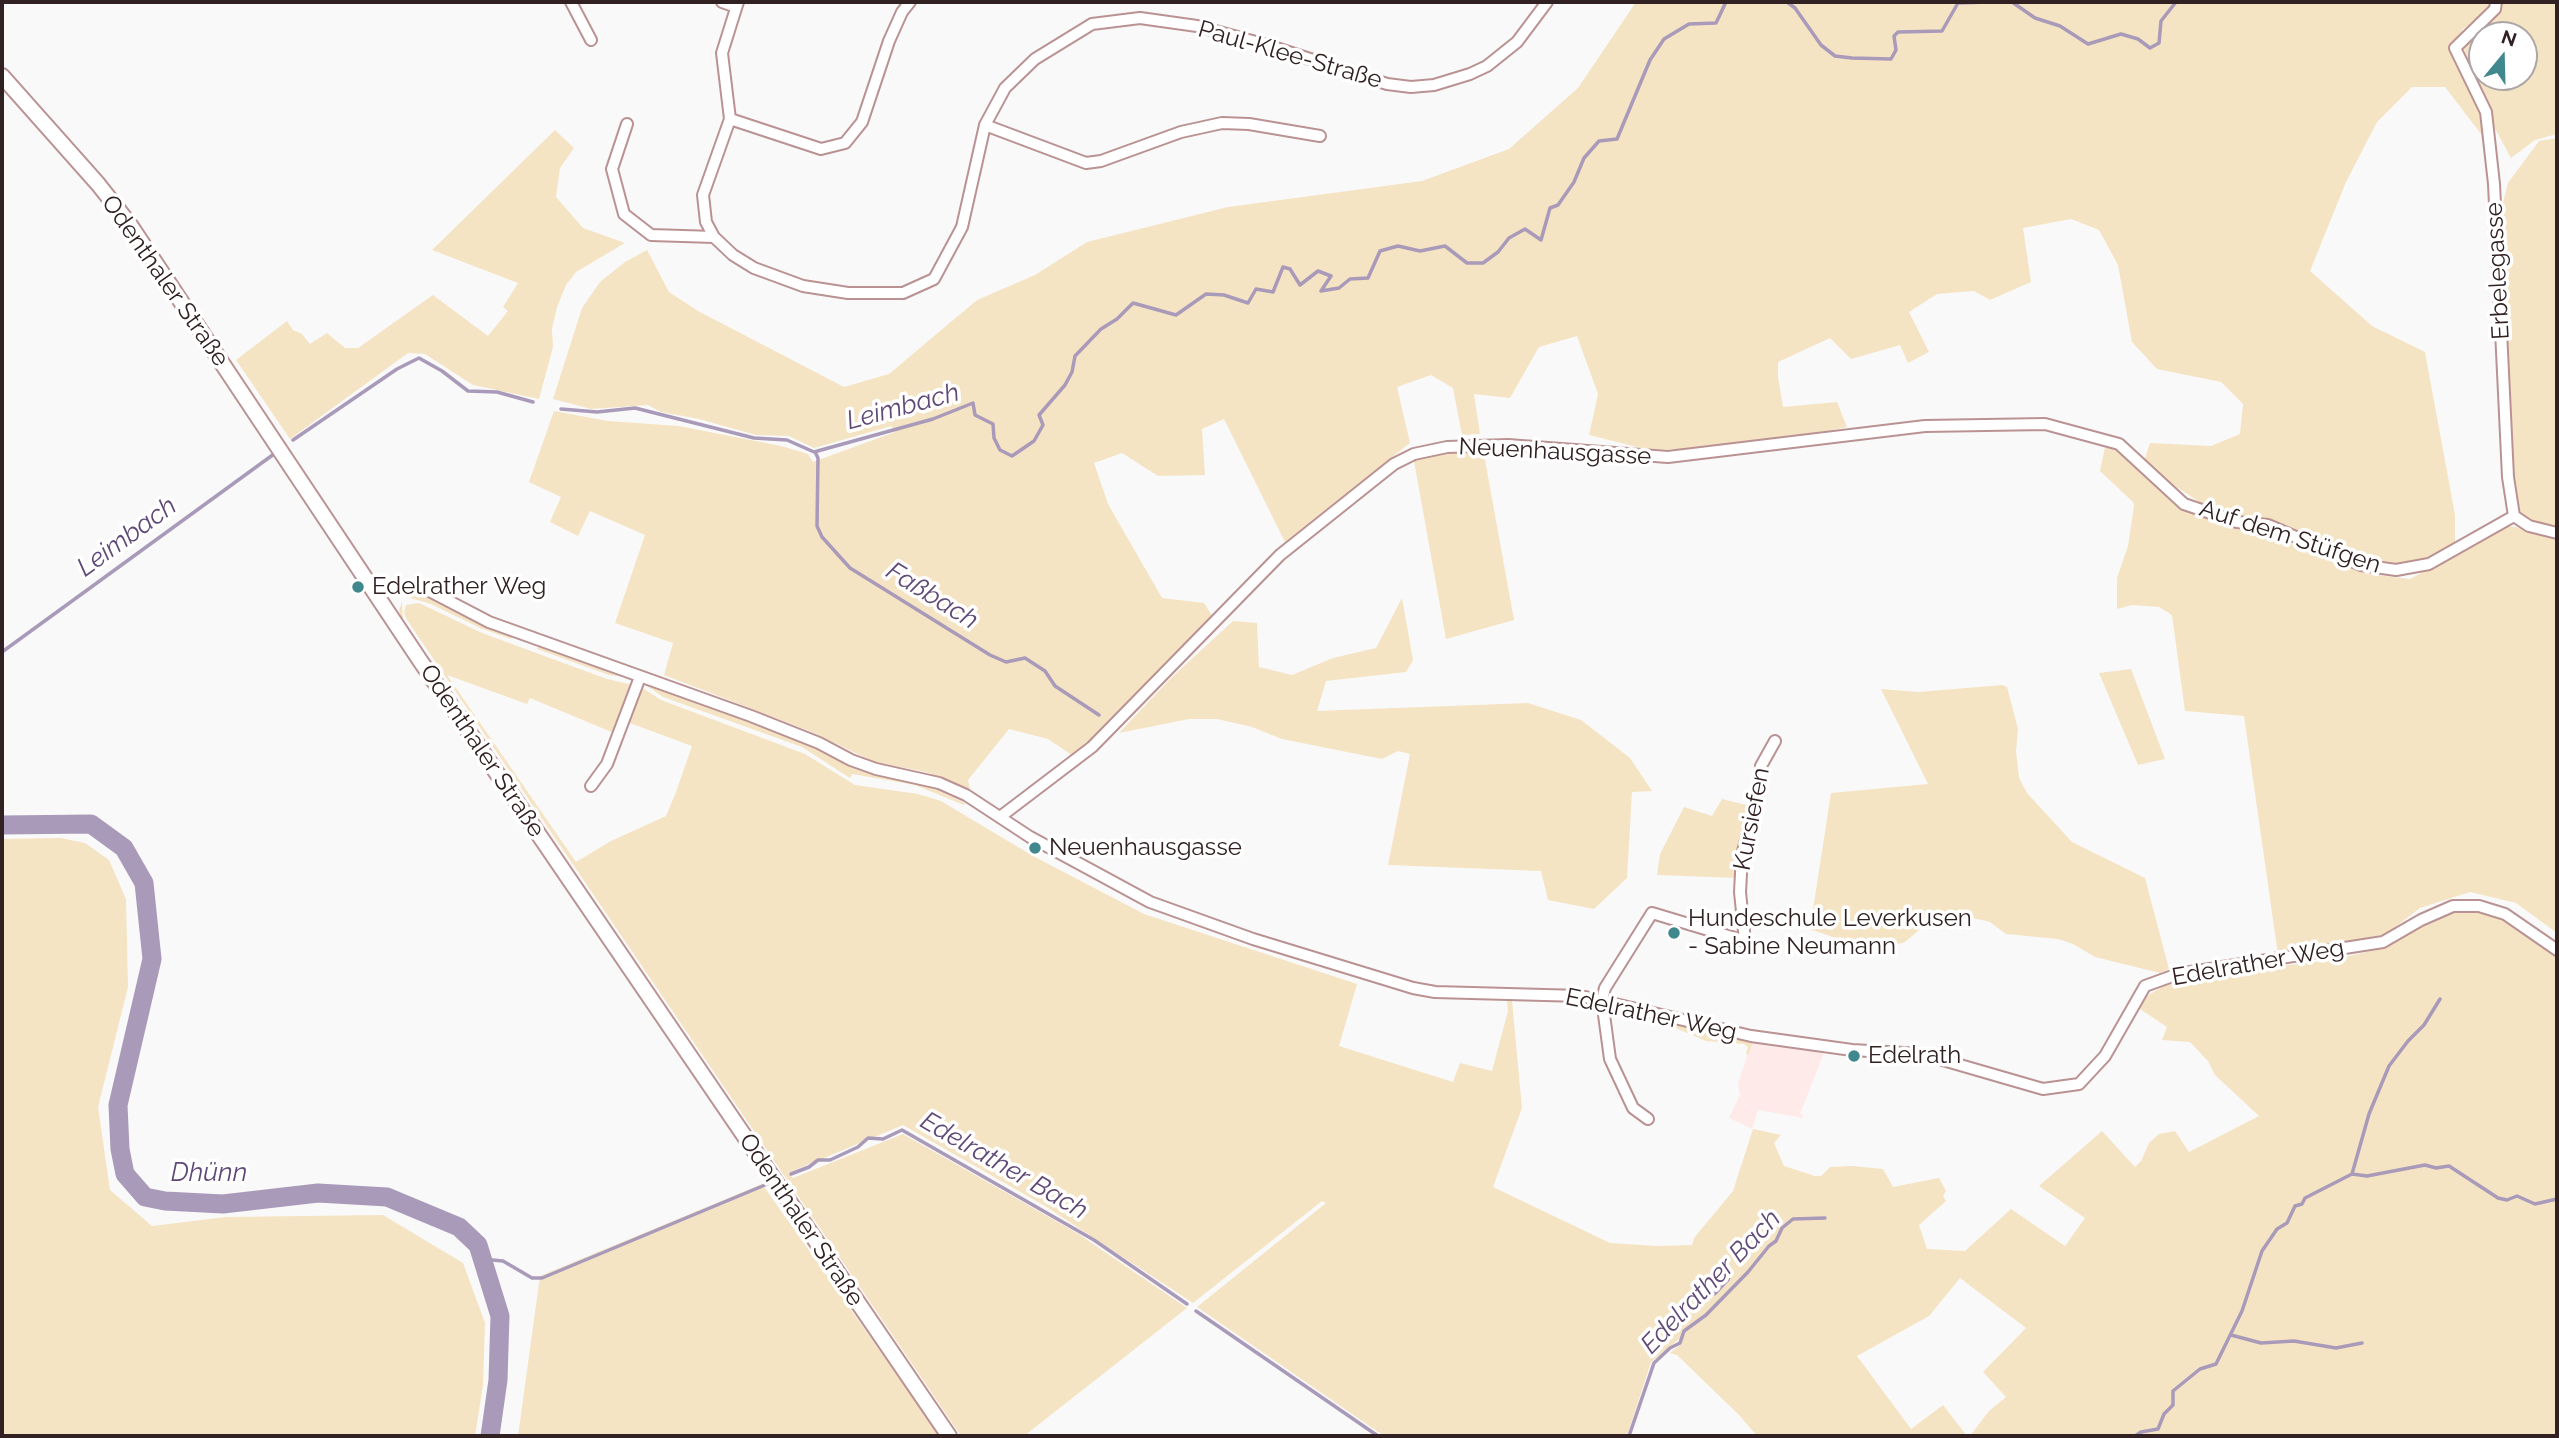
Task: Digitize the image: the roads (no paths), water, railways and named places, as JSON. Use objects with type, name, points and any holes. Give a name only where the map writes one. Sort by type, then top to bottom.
[{"type":"main road","name":"Odenthaler Straße","points":[[2,76],[98,184],[128,222],[375,592],[949,1436]]},
{"type":"street","points":[[571,2],[591,40]]},
{"type":"street","points":[[714,237],[706,222],[703,195],[730,119],[722,53],[737,4],[722,2]]},
{"type":"street","points":[[730,119],[821,149],[845,143],[862,122],[889,41],[902,12],[910,2]]},
{"type":"street","name":"Paul-Klee-Straße","points":[[714,237],[733,255],[754,268],[803,286],[848,293],[903,293],[934,279],[962,227],[985,125],[1005,88],[1035,59],[1092,24],[1140,18],[1197,26],[1268,45],[1387,85],[1411,87],[1434,85],[1487,66],[1517,42],[1547,2]]},
{"type":"street","name":"Erbelegasse","points":[[2496,2],[2494,9],[2455,48],[2486,112],[2494,184],[2508,477],[2514,516]]},
{"type":"street","points":[[985,125],[1086,163],[1101,161],[1181,132],[1222,123],[1256,125],[1320,136]]},
{"type":"street","points":[[627,124],[612,169],[624,214],[651,234],[714,237]]},
{"type":"street","name":"Neuenhausgasse","points":[[1000,817],[1091,747],[1280,555],[1394,464],[1414,454],[1447,447],[1508,445],[1668,457],[1925,426],[2045,424],[2119,444]]},
{"type":"street","name":"Auf dem Stüfgen","points":[[2119,444],[2184,504],[2237,522],[2268,525],[2361,565],[2396,570],[2429,565],[2514,516]]},
{"type":"street","points":[[2514,516],[2529,526],[2557,533]]},
{"type":"street","name":"Edelrather Weg","points":[[375,592],[393,586],[420,586],[489,622],[819,743],[851,760],[876,769],[939,783],[965,795],[1030,836],[1150,902],[1253,939],[1413,988],[1435,992],[1581,996],[1751,1036],[1853,1050],[1922,1054],[2043,1089],[2079,1084],[2105,1056],[2145,986],[2178,974],[2383,942],[2421,919],[2453,906],[2479,906],[2505,914],[2557,950]]},
{"type":"street","points":[[591,786],[607,764],[640,677]]},
{"type":"street","name":"Kursiefen","points":[[1602,1000],[1605,988],[1652,913],[1745,941],[1740,892],[1742,855],[1760,787],[1760,766],[1775,741]]},
{"type":"street","points":[[1602,1000],[1610,1059],[1633,1108],[1648,1119]]},
{"type":"water","points":[[1723,1271],[1731,1274],[1730,1280],[1716,1295],[1707,1298],[1702,1293],[1702,1286]]},
{"type":"waterway","name":"Leimbach","points":[[561,409],[597,412],[635,408],[754,438],[787,440],[814,452],[933,419],[973,403],[975,415],[993,424],[994,438],[1000,450],[1012,456],[1034,441],[1043,425],[1039,415],[1065,385],[1072,372],[1075,356],[1101,329],[1117,319],[1133,303],[1176,315],[1206,294],[1224,295],[1248,303],[1256,289],[1273,292],[1283,267],[1290,269],[1300,285],[1318,271],[1331,276],[1321,291],[1339,288],[1350,279],[1368,278],[1380,251],[1398,246],[1420,251],[1445,246],[1467,263],[1483,263],[1498,252],[1509,238],[1525,229],[1541,240],[1550,208],[1558,205],[1574,182],[1584,158],[1599,141],[1617,139],[1650,60],[1664,39],[1689,24],[1716,23],[1726,2]]},
{"type":"waterway","name":"Leimbach","points":[[1787,2],[1795,8],[1821,45],[1835,56],[1891,59],[1896,50],[1894,36],[1898,32],[1942,31],[1958,3],[1987,2]]},
{"type":"waterway","name":"Leimbach","points":[[2012,2],[2035,18],[2060,26],[2088,44],[2121,34],[2138,39],[2150,48],[2159,43],[2161,21],[2176,2]]},
{"type":"waterway","name":"Leimbach","points":[[293,440],[397,369],[419,358],[468,391],[497,392],[533,402]]},
{"type":"waterway","name":"Faßbach","points":[[815,452],[818,458],[817,526],[822,537],[850,568],[990,655],[1006,662],[1025,658],[1045,671],[1055,686],[1099,715]]},
{"type":"waterway","name":"Leimbach","points":[[2,652],[274,454]]},
{"type":"waterway","name":"Dhünn","points":[[2,825],[91,824],[124,848],[144,883],[152,959],[118,1105],[120,1149],[125,1174],[145,1197],[165,1201],[223,1204],[318,1193],[387,1197],[459,1227],[478,1245],[500,1316],[498,1380],[490,1436]]},
{"type":"waterway","points":[[2135,1436],[2158,1429],[2164,1414],[2173,1405],[2173,1391],[2200,1369],[2216,1364],[2242,1311],[2262,1251],[2277,1229],[2287,1223],[2295,1206],[2352,1174],[2369,1114],[2389,1066],[2424,1025],[2440,999]]},
{"type":"waterway","name":"Edelrather Bach","points":[[791,1174],[818,1160],[830,1160],[858,1147],[868,1138],[883,1139],[902,1130],[1094,1240],[1187,1304]]},
{"type":"waterway","points":[[2352,1174],[2367,1176],[2425,1165],[2436,1168],[2449,1166],[2498,1198],[2507,1200],[2517,1196],[2535,1204],[2557,1199]]},
{"type":"waterway","name":"Edelrather Bach","points":[[482,1259],[503,1261],[532,1278],[542,1278],[765,1185]]},
{"type":"waterway","name":"Edelrather Bach","points":[[1629,1436],[1654,1363],[1670,1348],[1680,1343],[1684,1331],[1706,1315],[1748,1272],[1776,1241],[1782,1228],[1793,1219],[1825,1218]]},
{"type":"waterway","name":"Edelrather Bach","points":[[1196,1311],[1378,1436]]},
{"type":"waterway","points":[[2231,1335],[2261,1343],[2294,1341],[2336,1348],[2362,1343]]},
{"type":"place","name":"Edelrather Weg","points":[[358,587]]},
{"type":"place","name":"Neuenhausgasse","points":[[1035,848]]},
{"type":"place","name":"Hundeschule Leverkusen - Sabine Neumann","points":[[1674,933]]},
{"type":"place","name":"Edelrath","points":[[1854,1056]]}]
